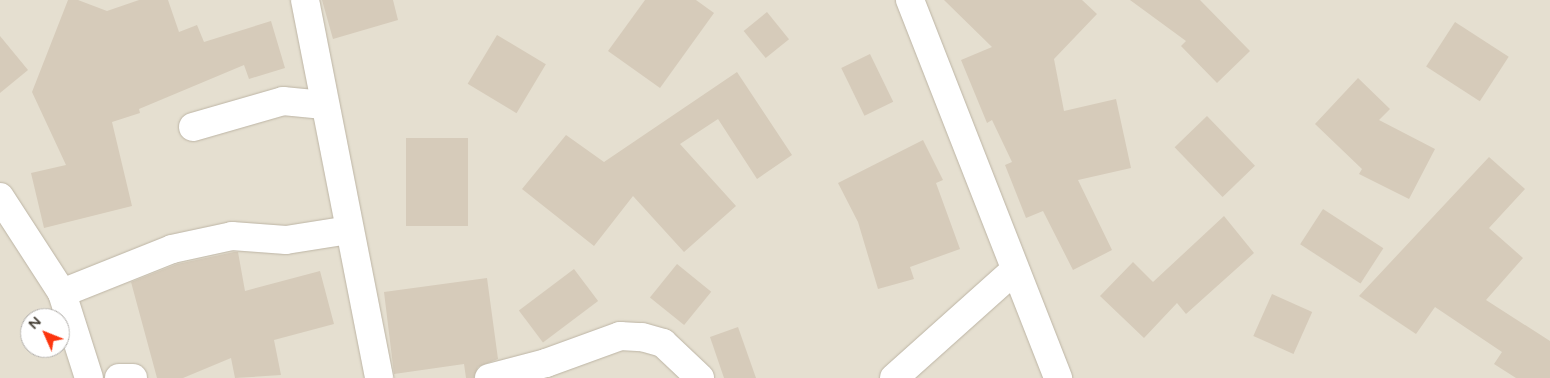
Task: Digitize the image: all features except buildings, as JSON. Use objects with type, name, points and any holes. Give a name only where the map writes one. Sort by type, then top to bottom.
[{"type":"street","points":[[306,0],[324,105],[379,378]]},
{"type":"street","points":[[910,0],[1058,378]]},
{"type":"street","points":[[193,127],[282,101],[324,105]]},
{"type":"street","points":[[0,197],[62,293],[89,378]]},
{"type":"street","points":[[62,293],[172,249],[232,236],[286,240],[349,230]]},
{"type":"street","points":[[894,378],[1015,270]]},
{"type":"street","points":[[489,378],[546,363],[620,336],[642,337],[663,343],[700,378]]},
{"type":"street","points":[[119,378],[133,378]]},
{"type":"shaded area","points":[[0,0],[1550,0],[1550,378],[0,378]]}]
